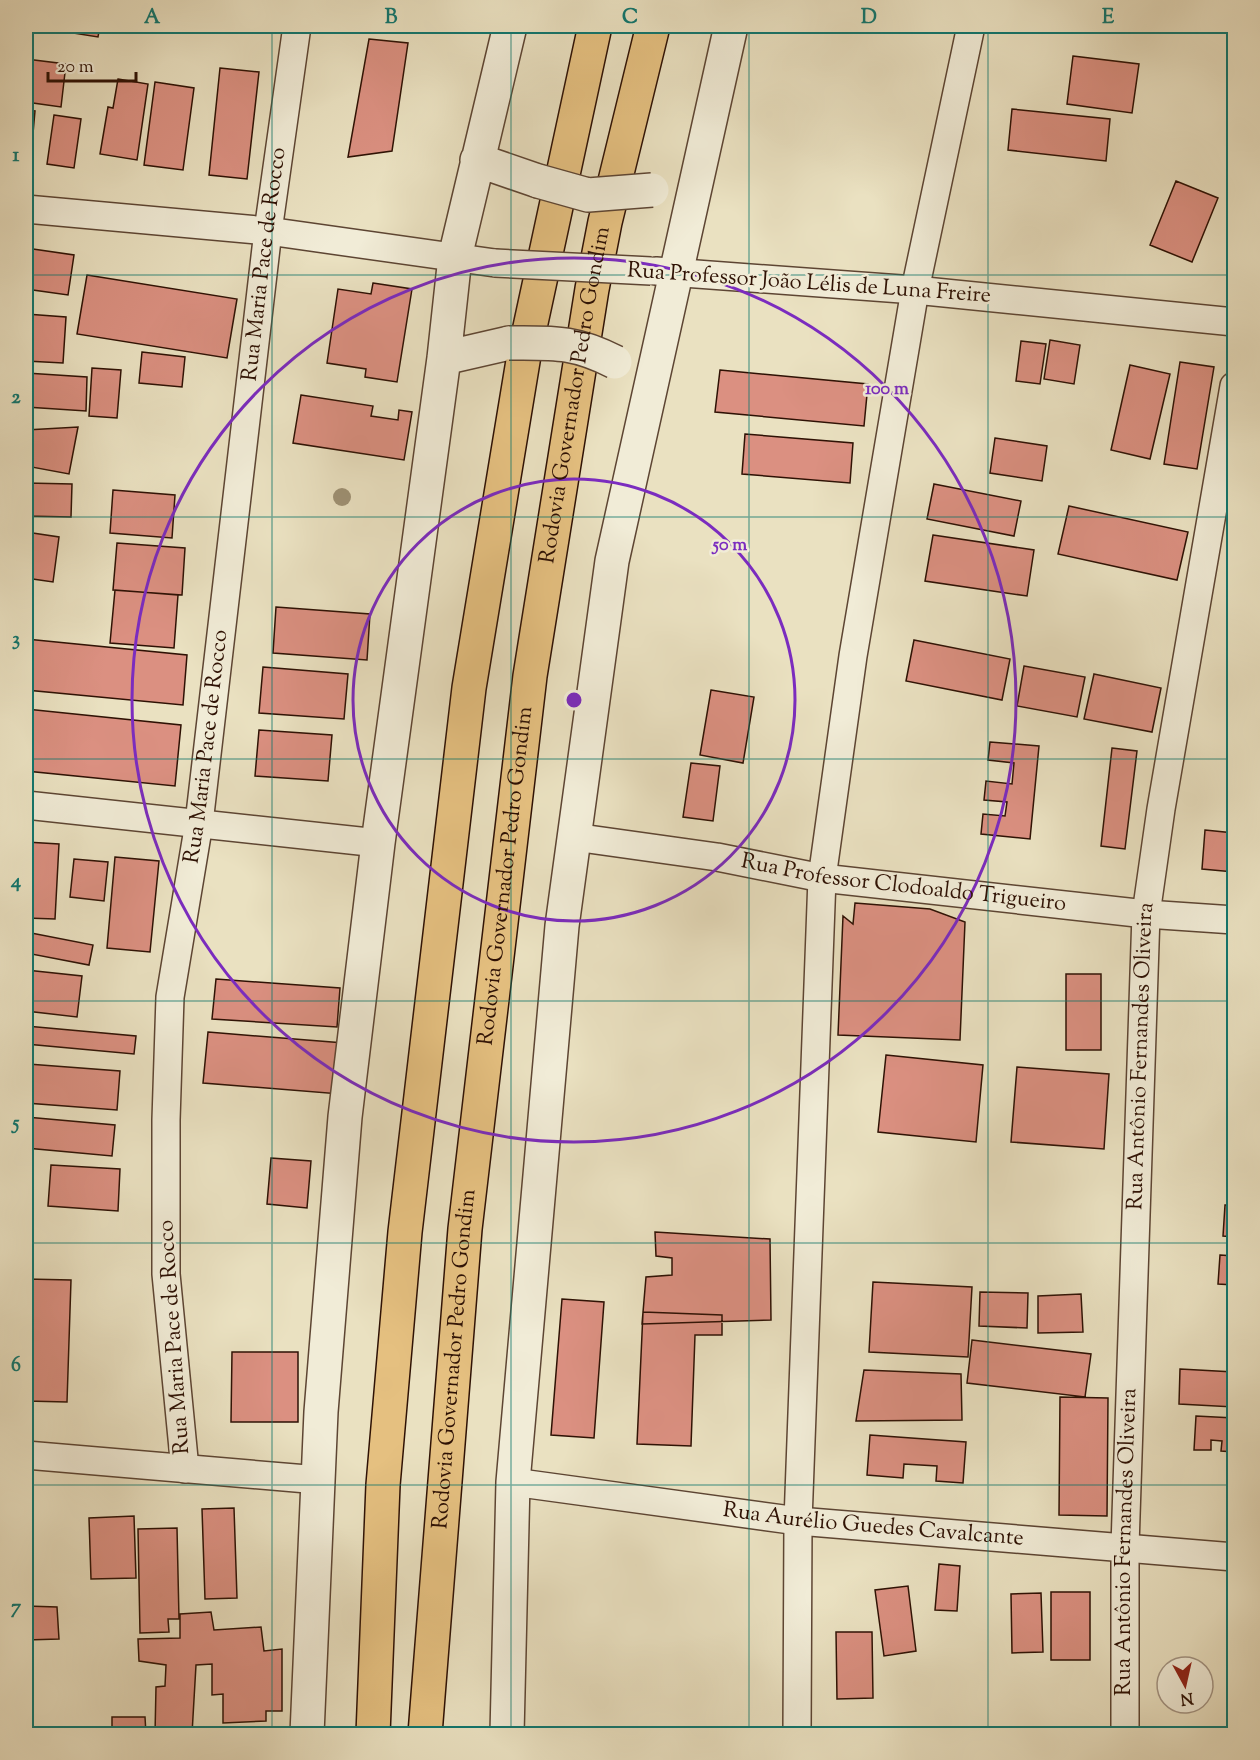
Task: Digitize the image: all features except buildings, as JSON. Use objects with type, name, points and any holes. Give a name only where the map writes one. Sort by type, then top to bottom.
[{"type":"highway","points":[[373,1734],[383,1485],[405,1232],[467,699],[524,355],[595,26]]},
{"type":"highway","name":"Rodovia Governador Pedro Gondim","points":[[425,1734],[465,1230],[530,676],[596,266],[653,26]]},
{"type":"street","name":"Rua Maria Pace de Rocco","points":[[184,1469],[166,1274],[166,1120],[170,997],[199,823],[268,231],[297,26]]},
{"type":"street","points":[[307,1734],[321,1412],[345,1117],[378,843],[444,358],[455,257],[510,26]]},
{"type":"street","points":[[507,1734],[513,1482],[562,926],[612,561],[650,396],[665,272],[701,165],[731,26]]},
{"type":"street","points":[[797,1734],[798,1521],[822,878],[853,656],[915,290],[971,26]]},
{"type":"street","points":[[477,160],[588,195],[652,190],[679,181],[701,165]]},
{"type":"street","name":"Rua Professor João Lélis de Luna Freire","points":[[26,209],[268,231],[495,263],[665,272],[915,290],[1234,322]]},
{"type":"street","points":[[444,358],[509,343],[555,343],[587,348],[615,362],[650,396]]},
{"type":"street","name":"Rua Antônio Fernandes Oliveira","points":[[1125,1734],[1125,1546],[1146,914],[1163,797],[1234,386]]},
{"type":"street","points":[[26,805],[378,843]]},
{"type":"street","name":"Rua Professor Clodoaldo Trigueiro","points":[[574,837],[717,857],[822,878],[1146,914],[1234,920]]},
{"type":"street","points":[[26,1455],[319,1480]]},
{"type":"street","name":"Rua Aurélio Guedes Cavalcante","points":[[513,1482],[798,1521],[1125,1546],[1234,1557]]}]
